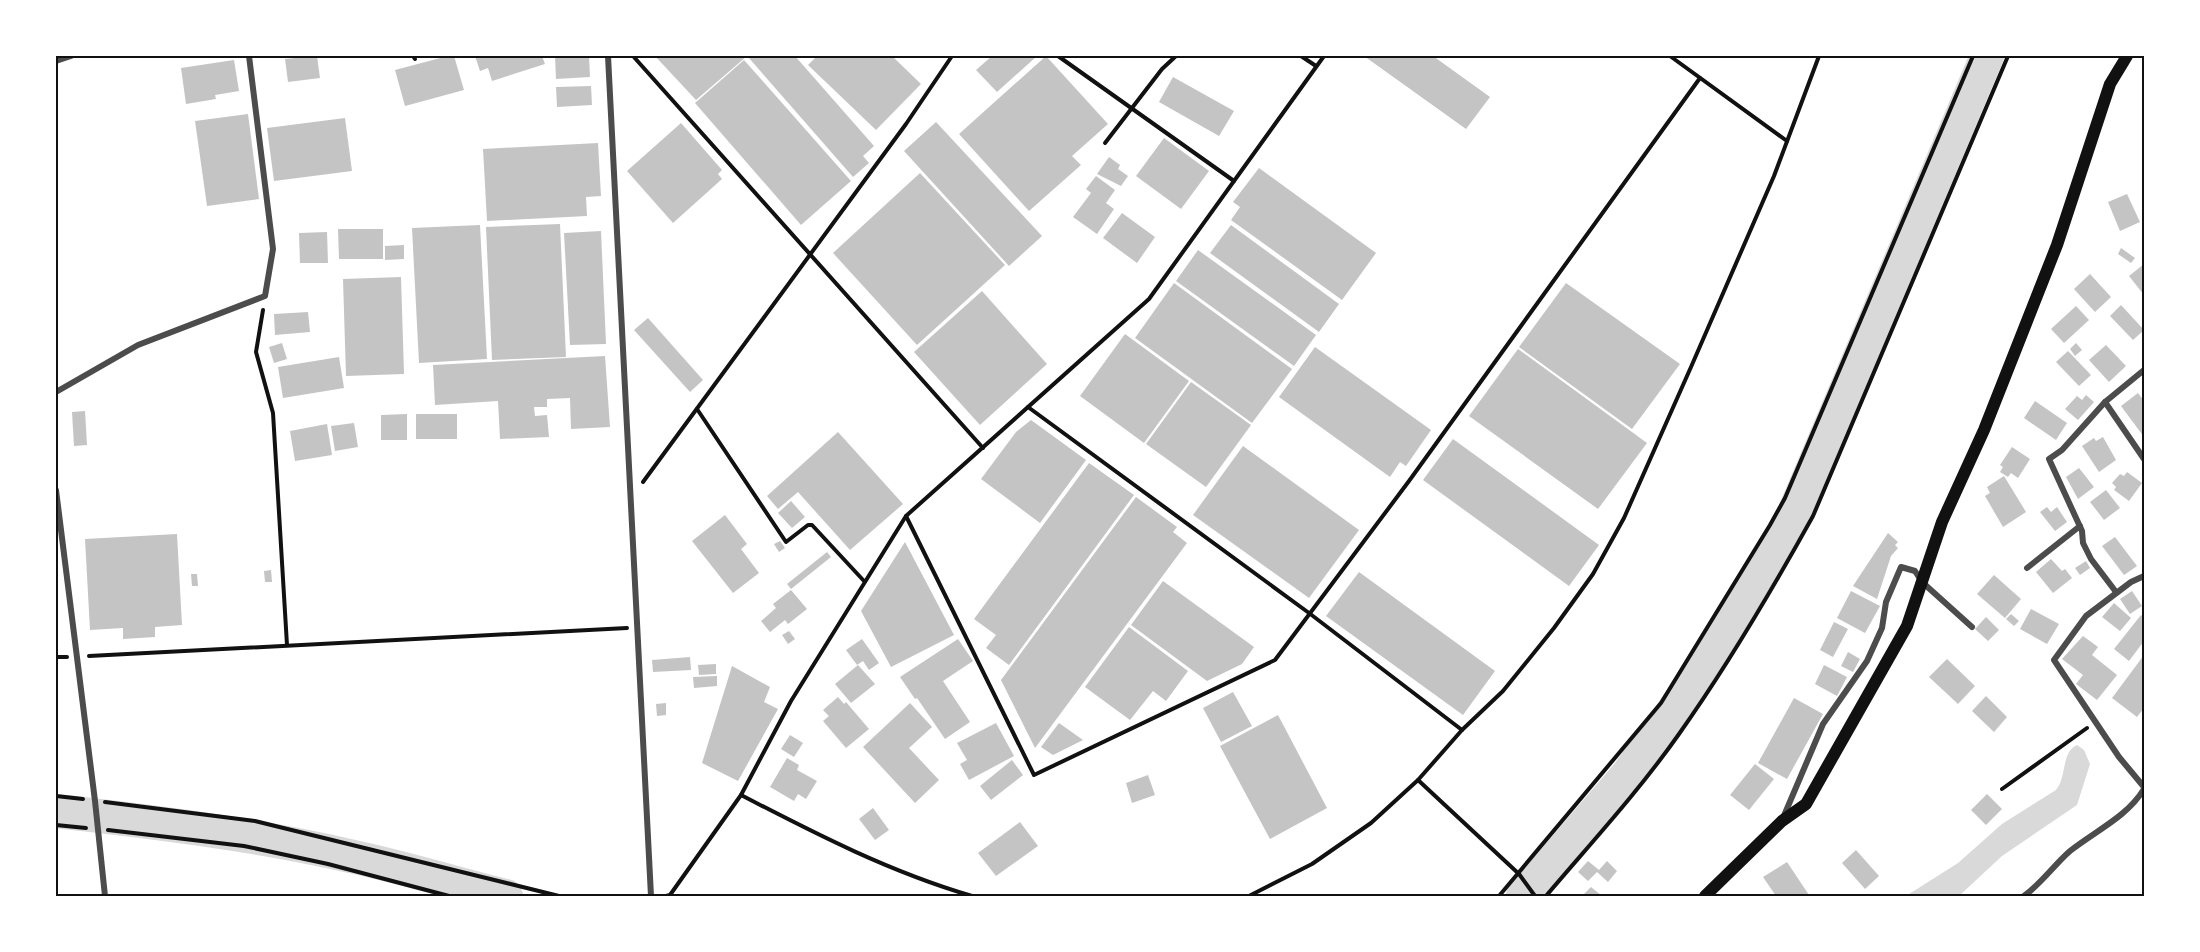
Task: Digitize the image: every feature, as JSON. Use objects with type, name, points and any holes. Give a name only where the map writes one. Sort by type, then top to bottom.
[{"type":"main road","points":[[1705,897],[1782,821],[1806,804],[1900,639],[1942,522],[1984,430],[2057,245],[2110,84],[2127,56]]},
{"type":"street","points":[[56,61],[71,56]]},
{"type":"street","points":[[56,392],[138,345],[265,296],[273,249],[249,56]]},
{"type":"street","points":[[608,56],[651,897]]},
{"type":"street","points":[[2116,592],[2091,559],[2083,543],[2080,526],[2049,459],[2062,450],[2105,402],[2145,370]]},
{"type":"street","points":[[2105,402],[2145,459]]},
{"type":"street","points":[[56,490],[96,803],[105,897]]},
{"type":"street","points":[[2027,568],[2080,526]]},
{"type":"street","points":[[1782,821],[1823,724],[1867,661],[1882,628],[1886,602],[1901,567],[1916,571],[1922,582],[1972,627]]},
{"type":"street","points":[[2024,897],[2040,885],[2069,852],[2125,812],[2145,788],[2119,757],[2054,660],[2086,616],[2116,592],[2145,576]]},
{"type":"path","points":[[633,56],[983,448]]},
{"type":"path","points":[[630,496],[649,476],[809,253],[906,124],[952,56]]},
{"type":"path","points":[[1058,56],[1234,181]]},
{"type":"path","points":[[1105,143],[1162,69],[1176,56]]},
{"type":"path","points":[[1301,56],[1316,66]]},
{"type":"path","points":[[666,897],[670,895],[741,795],[791,701],[906,516],[1149,299],[1324,56]]},
{"type":"path","points":[[1670,56],[1787,141]]},
{"type":"path","points":[[1249,897],[1312,864],[1371,823],[1418,780],[1462,730],[1503,691],[1554,628],[1593,574],[1624,518],[1787,141],[1820,56]]},
{"type":"path","points":[[1499,897],[1661,703],[1770,525],[1785,498],[1973,56]]},
{"type":"path","points":[[1545,897],[1650,773],[1680,733],[1787,564],[1813,516],[2008,56]]},
{"type":"path","points":[[906,516],[1034,775],[1275,660],[1409,481],[1700,78]]},
{"type":"path","points":[[265,296],[256,352],[273,413],[287,645]]},
{"type":"path","points":[[1028,407],[1309,613],[1462,730]]},
{"type":"path","points":[[697,409],[786,542],[808,525],[812,525],[864,581]]},
{"type":"path","points":[[56,657],[636,628]]},
{"type":"path","points":[[2002,789],[2096,721]]},
{"type":"path","points":[[1418,780],[1519,874],[1535,897]]},
{"type":"path","points":[[741,795],[836,845],[888,868],[972,897]]},
{"type":"path","points":[[56,796],[96,803],[255,821],[559,897]]},
{"type":"path","points":[[56,825],[98,827],[244,846],[328,864],[449,897]]},
{"type":"shaded area","points":[[2077,745],[2084,750],[2090,764],[2077,805],[2002,856],[1959,896],[1906,896],[1958,863],[2002,824],[2056,790],[2062,778],[2066,759],[2072,748]]},
{"type":"building","points":[[317,56],[320,78],[288,82],[285,59]]},
{"type":"building","points":[[454,56],[464,90],[405,106],[395,70]]},
{"type":"building","points":[[475,56],[542,56],[545,64],[492,81],[488,68],[480,71]]},
{"type":"building","points":[[555,56],[589,56],[590,77],[556,79]]},
{"type":"building","points":[[655,56],[747,56],[696,100]]},
{"type":"building","points":[[752,56],[795,56],[874,146],[863,156],[869,163],[853,177],[749,58]]},
{"type":"building","points":[[817,56],[892,56],[921,84],[876,130],[808,65]]},
{"type":"building","points":[[992,56],[1037,56],[997,92],[976,70]]},
{"type":"building","points":[[1046,56],[1108,124],[1072,156],[1081,165],[1029,211],[959,134]]},
{"type":"building","points":[[1364,56],[1433,56],[1490,97],[1466,129]]},
{"type":"building","points":[[234,60],[239,91],[215,95],[216,99],[186,104],[181,68]]},
{"type":"building","points":[[744,60],[851,181],[801,225],[695,103]]},
{"type":"building","points":[[1173,77],[1234,111],[1219,136],[1159,102]]},
{"type":"building","points":[[591,86],[592,105],[557,107],[556,87]]},
{"type":"building","points":[[248,114],[259,199],[207,206],[195,121]]},
{"type":"building","points":[[345,118],[352,171],[274,181],[267,128]]},
{"type":"building","points":[[936,122],[1042,236],[1009,266],[904,151]]},
{"type":"building","points":[[681,123],[722,170],[718,174],[722,179],[673,223],[627,171]]},
{"type":"building","points":[[1164,138],[1209,171],[1181,209],[1136,176]]},
{"type":"building","points":[[598,143],[601,196],[586,197],[587,216],[487,221],[483,149]]},
{"type":"building","points":[[1109,157],[1120,165],[1118,169],[1128,176],[1121,186],[1097,174]]},
{"type":"building","points":[[1259,168],[1376,253],[1342,300],[1231,220],[1240,207],[1233,202]]},
{"type":"building","points":[[920,173],[1005,265],[917,345],[833,253]]},
{"type":"building","points":[[1096,176],[1115,190],[1106,203],[1114,209],[1097,234],[1073,217],[1091,193],[1086,189]]},
{"type":"building","points":[[2127,194],[2140,222],[2120,231],[2108,202]]},
{"type":"building","points":[[1122,213],[1155,237],[1137,263],[1103,238]]},
{"type":"building","points":[[560,224],[566,357],[492,360],[486,227]]},
{"type":"building","points":[[480,225],[487,359],[419,363],[412,228]]},
{"type":"building","points":[[1231,225],[1339,304],[1319,332],[1210,253]]},
{"type":"building","points":[[338,229],[383,229],[383,259],[339,259]]},
{"type":"building","points":[[601,231],[606,344],[570,345],[564,233]]},
{"type":"building","points":[[327,232],[328,263],[300,263],[299,233]]},
{"type":"building","points":[[404,245],[404,259],[385,260],[385,246]]},
{"type":"building","points":[[2121,248],[2135,258],[2131,263],[2118,254]]},
{"type":"building","points":[[1198,250],[1316,335],[1294,366],[1176,281]]},
{"type":"building","points":[[2144,264],[2144,295],[2129,276]]},
{"type":"building","points":[[2090,274],[2111,297],[2095,312],[2074,289]]},
{"type":"building","points":[[401,277],[404,374],[346,376],[343,279]]},
{"type":"building","points":[[1174,283],[1292,369],[1252,423],[1135,338]]},
{"type":"building","points":[[1566,283],[1680,364],[1632,429],[1519,347]]},
{"type":"building","points":[[982,291],[1047,364],[980,425],[914,352]]},
{"type":"building","points":[[2121,305],[2144,330],[2133,340],[2110,316]]},
{"type":"building","points":[[2076,306],[2089,320],[2064,343],[2051,329]]},
{"type":"building","points":[[308,312],[310,332],[275,335],[274,314]]},
{"type":"building","points":[[648,318],[703,380],[690,392],[634,330]]},
{"type":"building","points":[[1125,334],[1189,381],[1144,443],[1080,396]]},
{"type":"building","points":[[282,343],[287,359],[274,363],[269,347]]},
{"type":"building","points":[[2076,343],[2082,350],[2075,356],[2070,349]]},
{"type":"building","points":[[2106,345],[2126,366],[2109,382],[2089,360]]},
{"type":"building","points":[[1315,347],[1431,430],[1406,466],[1400,462],[1390,477],[1279,397]]},
{"type":"building","points":[[1518,349],[1647,443],[1598,509],[1469,416]]},
{"type":"building","points":[[2068,351],[2091,375],[2079,386],[2056,362]]},
{"type":"building","points":[[605,356],[610,427],[571,429],[570,398],[547,399],[547,407],[534,407],[535,416],[547,415],[549,437],[500,439],[498,401],[435,405],[433,365]]},
{"type":"building","points":[[339,357],[344,388],[283,398],[278,367]]},
{"type":"building","points":[[1191,382],[1251,425],[1206,487],[1146,444]]},
{"type":"building","points":[[2138,393],[2144,401],[2144,437],[2121,406]]},
{"type":"building","points":[[2086,395],[2094,402],[2078,420],[2065,409],[2077,396],[2082,400]]},
{"type":"building","points":[[2035,401],[2067,423],[2056,440],[2024,418]]},
{"type":"building","points":[[85,411],[87,445],[74,446],[72,412]]},
{"type":"building","points":[[407,414],[407,440],[381,440],[381,415]]},
{"type":"building","points":[[416,414],[457,414],[457,439],[416,439]]},
{"type":"building","points":[[1031,420],[1086,460],[1040,523],[981,479],[1016,432]]},
{"type":"building","points":[[354,423],[358,447],[335,451],[331,426]]},
{"type":"building","points":[[327,424],[332,455],[295,461],[290,431]]},
{"type":"building","points":[[838,432],[903,504],[850,550],[798,492],[778,509],[767,496]]},
{"type":"building","points":[[2103,437],[2116,460],[2099,472],[2082,446],[2094,438],[2096,441]]},
{"type":"building","points":[[1453,439],[1599,545],[1569,586],[1423,480]]},
{"type":"building","points":[[1243,446],[1359,530],[1309,598],[1193,515]]},
{"type":"building","points":[[2012,447],[2030,459],[2018,478],[2011,473],[2008,477],[2000,472],[2003,467],[2000,465]]},
{"type":"building","points":[[1089,463],[1134,495],[1009,665],[986,648],[996,635],[974,619]]},
{"type":"building","points":[[2079,468],[2094,487],[2078,499],[2066,477]]},
{"type":"building","points":[[2127,472],[2142,483],[2129,501],[2114,490],[2116,487],[2112,483],[2120,474],[2124,476]]},
{"type":"building","points":[[2004,476],[2026,512],[2003,527],[1985,496],[1990,493],[1987,487]]},
{"type":"building","points":[[2106,490],[2120,508],[2104,520],[2090,502]]},
{"type":"building","points":[[1136,497],[1177,527],[1173,532],[1187,543],[1035,748],[1001,680]]},
{"type":"building","points":[[791,501],[805,517],[792,528],[778,513]]},
{"type":"building","points":[[2047,507],[2051,512],[2057,507],[2067,522],[2055,531],[2040,512]]},
{"type":"building","points":[[725,515],[747,544],[741,549],[759,573],[733,593],[692,541]]},
{"type":"building","points":[[1888,533],[1898,542],[1895,545],[1898,548],[1891,556],[1877,599],[1853,586]]},
{"type":"building","points":[[177,534],[182,625],[155,627],[155,637],[123,639],[123,628],[90,630],[85,539]]},
{"type":"building","points":[[2115,537],[2137,566],[2124,575],[2102,546]]},
{"type":"building","points":[[780,541],[785,548],[779,552],[774,544]]},
{"type":"building","points":[[905,542],[954,635],[891,667],[861,611]]},
{"type":"building","points":[[827,552],[831,557],[791,589],[787,584]]},
{"type":"building","points":[[2051,559],[2062,571],[2065,569],[2072,578],[2053,593],[2036,572]]},
{"type":"building","points":[[2086,561],[2090,568],[2080,575],[2075,568]]},
{"type":"building","points":[[271,570],[272,582],[265,582],[264,571]]},
{"type":"building","points":[[1359,572],[1495,671],[1463,715],[1326,616]]},
{"type":"building","points":[[191,574],[197,574],[198,586],[192,586]]},
{"type":"building","points":[[1994,575],[2021,599],[2005,618],[1977,594]]},
{"type":"building","points":[[1163,581],[1254,647],[1242,664],[1207,681],[1131,625]]},
{"type":"building","points":[[791,590],[807,609],[788,624],[785,620],[770,632],[761,621],[776,608],[773,604]]},
{"type":"building","points":[[1851,591],[1880,606],[1865,633],[1837,618]]},
{"type":"building","points":[[2132,591],[2142,606],[2130,614],[2120,599]]},
{"type":"building","points":[[2114,603],[2131,618],[2120,631],[2102,617]]},
{"type":"building","points":[[2031,609],[2059,624],[2047,644],[2020,629]]},
{"type":"building","points":[[2011,614],[2019,621],[2014,626],[2006,619]]},
{"type":"building","points":[[2141,615],[2144,618],[2144,641],[2129,661],[2114,649]]},
{"type":"building","points":[[1986,617],[1999,630],[1988,641],[1975,629]]},
{"type":"building","points":[[1834,622],[1848,629],[1833,657],[1820,650]]},
{"type":"building","points":[[1129,627],[1188,671],[1166,701],[1153,691],[1130,720],[1085,687]]},
{"type":"building","points":[[789,631],[795,639],[788,644],[782,635]]},
{"type":"building","points":[[2083,636],[2098,647],[2092,655],[2117,675],[2097,700],[2076,684],[2083,675],[2062,659]]},
{"type":"building","points":[[862,639],[879,663],[869,670],[863,661],[857,665],[846,650]]},
{"type":"building","points":[[958,639],[973,661],[943,681],[970,722],[945,739],[900,677]]},
{"type":"building","points":[[1848,652],[1860,659],[1853,672],[1841,666]]},
{"type":"building","points":[[2144,655],[2144,708],[2137,717],[2112,698]]},
{"type":"building","points":[[690,657],[691,670],[653,672],[652,660]]},
{"type":"building","points":[[1947,659],[1975,686],[1958,704],[1929,677]]},
{"type":"building","points":[[716,664],[716,674],[699,675],[698,665]]},
{"type":"building","points":[[858,665],[875,684],[851,703],[835,684]]},
{"type":"building","points":[[1824,665],[1847,677],[1837,696],[1815,684]]},
{"type":"building","points":[[732,666],[770,687],[764,702],[778,709],[738,781],[702,763]]},
{"type":"building","points":[[717,676],[717,686],[694,688],[693,677]]},
{"type":"building","points":[[1233,692],[1252,726],[1221,742],[1203,708]]},
{"type":"building","points":[[1986,696],[2007,717],[1994,732],[1972,711]]},
{"type":"building","points":[[838,697],[844,704],[846,702],[869,729],[846,748],[823,721],[829,716],[823,710]]},
{"type":"building","points":[[1794,698],[1823,714],[1787,779],[1758,763]]},
{"type":"building","points":[[666,703],[666,715],[657,716],[656,704]]},
{"type":"building","points":[[910,703],[932,727],[909,748],[939,780],[915,803],[863,747]]},
{"type":"building","points":[[1278,715],[1327,808],[1270,839],[1220,746]]},
{"type":"building","points":[[996,723],[1014,756],[969,780],[960,764],[967,760],[957,743]]},
{"type":"building","points":[[1059,723],[1083,740],[1053,755],[1041,747]]},
{"type":"building","points":[[790,735],[803,743],[794,757],[781,749]]},
{"type":"building","points":[[787,758],[799,765],[797,770],[817,781],[806,799],[798,794],[794,801],[770,787]]},
{"type":"building","points":[[1012,760],[1023,775],[991,800],[980,786]]},
{"type":"building","points":[[1755,764],[1774,779],[1749,810],[1730,795]]},
{"type":"building","points":[[1148,775],[1155,795],[1132,803],[1126,783]]},
{"type":"building","points":[[1987,794],[2002,809],[1986,825],[1971,810]]},
{"type":"building","points":[[873,808],[889,830],[875,840],[859,819]]},
{"type":"building","points":[[1020,822],[1038,846],[996,876],[978,853]]},
{"type":"building","points":[[1856,850],[1879,876],[1865,889],[1842,863]]},
{"type":"building","points":[[1588,861],[1599,870],[1607,861],[1617,871],[1608,882],[1597,872],[1588,881],[1578,872]]},
{"type":"building","points":[[1787,862],[1809,895],[1776,896],[1763,877]]},
{"type":"building","points":[[1591,887],[1602,896],[1582,896]]},
{"type":"waterway","points":[[1523,896],[1628,774],[1686,693],[1788,527],[1987,56]]},
{"type":"waterway","points":[[56,811],[167,824],[277,841],[370,860],[506,896]]}]
